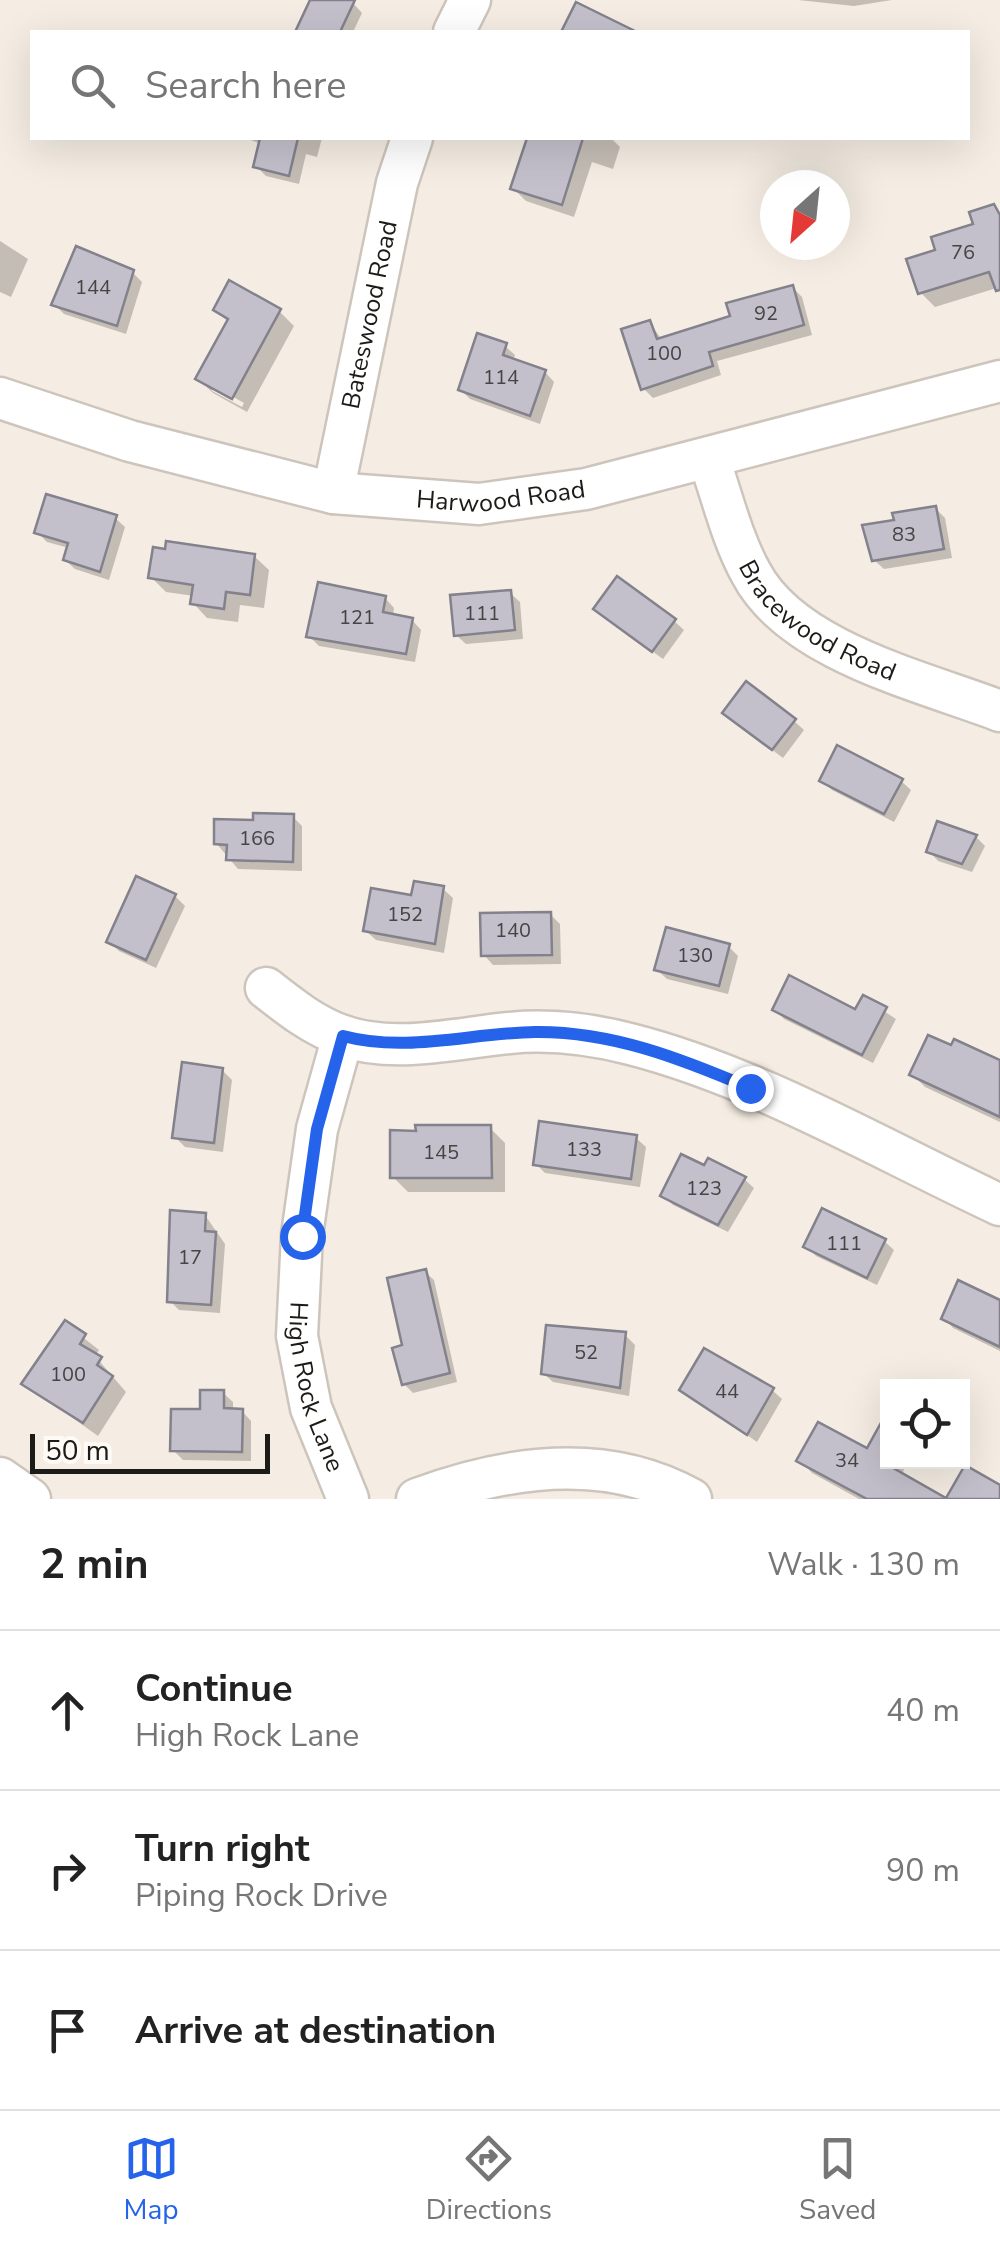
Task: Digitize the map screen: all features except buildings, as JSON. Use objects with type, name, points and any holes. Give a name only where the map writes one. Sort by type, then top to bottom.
[{"type":"street","points":[[455,30],[470,0]]},
{"type":"street","name":"Bateswood Road","points":[[333,492],[398,182],[411,140]]},
{"type":"street","name":"Harwood Road","points":[[0,398],[130,442],[333,492],[479,504],[586,489],[1000,380]]},
{"type":"street","name":"Bracewood Road","points":[[709,458],[752,575],[798,628],[851,654],[1000,711]]},
{"type":"street","points":[[266,988],[318,1025],[343,1036],[413,1043],[549,1032],[629,1044],[750,1088],[1000,1205]]},
{"type":"street","name":"High Rock Lane","points":[[343,1036],[317,1129],[302,1236],[297,1336],[312,1408],[348,1499]]},
{"type":"street","points":[[417,1499],[465,1481],[522,1469],[598,1469],[661,1482],[691,1499]]},
{"type":"street","points":[[0,1478],[30,1499]]},
{"type":"route","points":[[302,1236],[317,1129],[343,1036],[362,1041],[413,1043],[512,1033],[573,1034],[662,1053],[750,1088]]}]
